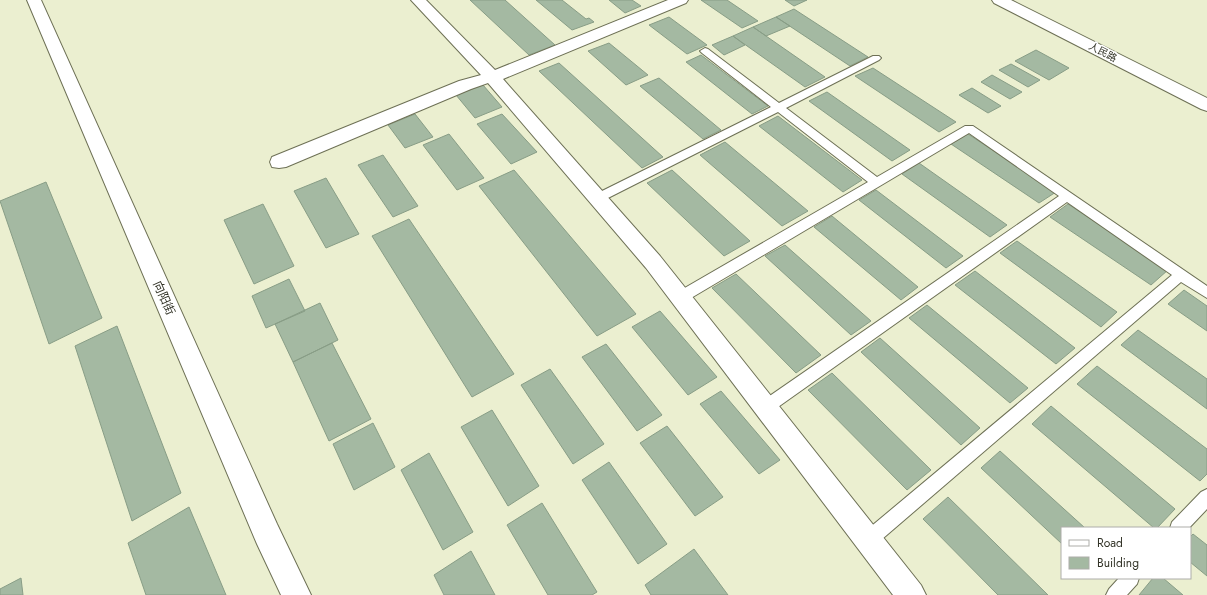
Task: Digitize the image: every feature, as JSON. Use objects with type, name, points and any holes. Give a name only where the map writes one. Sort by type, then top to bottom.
[{"type":"street","name":"向阳街","points":[[34,0],[267,534],[296,595]]},
{"type":"street","points":[[418,0],[492,78],[653,262],[910,595]]},
{"type":"street","points":[[279,162],[465,85],[492,78],[681,0]]},
{"type":"street","name":"人民路","points":[[1000,0],[1207,105]]},
{"type":"lane","points":[[705,51],[876,182]]},
{"type":"lane","points":[[598,198],[876,58]]},
{"type":"lane","points":[[681,297],[969,128],[1207,293]]},
{"type":"lane","points":[[766,407],[1067,196]]},
{"type":"lane","points":[[868,540],[1182,275]]},
{"type":"lane","points":[[1179,527],[1207,497]]},
{"type":"lane","points":[[1115,595],[1130,579]]},
{"type":"building","points":[[470,0],[505,0],[555,45],[529,55]]},
{"type":"building","points":[[536,0],[562,0],[586,19],[589,18],[594,22],[572,30]]},
{"type":"building","points":[[609,0],[632,0],[641,6],[625,13]]},
{"type":"building","points":[[701,0],[727,0],[758,21],[742,28]]},
{"type":"building","points":[[785,0],[807,0],[794,6]]},
{"type":"building","points":[[794,9],[868,57],[850,66],[776,17]]},
{"type":"building","points":[[669,17],[707,45],[687,54],[649,25]]},
{"type":"building","points":[[776,17],[790,26],[766,36],[753,27]]},
{"type":"building","points":[[753,27],[825,77],[805,87],[733,36]]},
{"type":"building","points":[[733,36],[745,45],[724,55],[712,45]]},
{"type":"building","points":[[609,43],[648,75],[626,85],[588,51]]},
{"type":"building","points":[[1036,50],[1069,68],[1049,80],[1015,61]]},
{"type":"building","points":[[701,55],[768,106],[752,114],[686,62]]},
{"type":"building","points":[[559,63],[663,157],[642,168],[539,71]]},
{"type":"building","points":[[1011,64],[1040,80],[1028,87],[999,70]]},
{"type":"building","points":[[873,68],[956,122],[939,132],[855,76]]},
{"type":"building","points":[[992,75],[1022,92],[1010,99],[981,82]]},
{"type":"building","points":[[659,78],[721,130],[703,139],[640,86]]},
{"type":"building","points":[[483,85],[502,107],[475,118],[456,95]]},
{"type":"building","points":[[972,88],[1001,106],[988,113],[959,95]]},
{"type":"building","points":[[827,92],[910,150],[892,161],[809,101]]},
{"type":"building","points":[[415,114],[433,137],[405,148],[388,125]]},
{"type":"building","points":[[502,114],[537,152],[511,164],[477,124]]},
{"type":"building","points":[[778,116],[862,180],[843,192],[759,126]]},
{"type":"building","points":[[449,134],[484,178],[457,190],[423,145]]},
{"type":"building","points":[[968,134],[1056,192],[1039,203],[951,144]]},
{"type":"building","points":[[725,142],[808,211],[782,226],[700,155]]},
{"type":"building","points":[[383,155],[418,206],[393,217],[358,165]]},
{"type":"building","points":[[919,163],[1007,225],[990,237],[902,174]]},
{"type":"building","points":[[514,170],[636,314],[597,336],[479,186]]},
{"type":"building","points":[[672,170],[750,241],[724,256],[647,183]]},
{"type":"building","points":[[326,178],[359,234],[326,248],[294,191]]},
{"type":"building","points":[[46,182],[102,318],[49,344],[0,201]]},
{"type":"building","points":[[876,190],[963,256],[946,268],[859,200]]},
{"type":"building","points":[[263,204],[294,266],[254,284],[224,220]]},
{"type":"building","points":[[1068,204],[1168,270],[1151,285],[1050,217]]},
{"type":"building","points":[[832,216],[918,287],[901,300],[814,227]]},
{"type":"building","points":[[409,219],[514,374],[472,397],[372,236]]},
{"type":"building","points":[[1017,241],[1117,312],[1101,327],[1000,253]]},
{"type":"building","points":[[785,245],[871,321],[851,335],[765,256]]},
{"type":"building","points":[[975,271],[1075,348],[1056,364],[955,285]]},
{"type":"building","points":[[736,274],[821,355],[796,373],[712,288]]},
{"type":"building","points":[[289,279],[305,311],[266,328],[252,296]]},
{"type":"building","points":[[1184,290],[1207,306],[1207,331],[1168,304]]},
{"type":"building","points":[[320,303],[338,340],[293,362],[275,324]]},
{"type":"building","points":[[927,305],[1028,388],[1010,403],[909,318]]},
{"type":"building","points":[[660,311],[717,377],[688,395],[632,327]]},
{"type":"building","points":[[117,326],[181,493],[132,521],[75,346]]},
{"type":"building","points":[[1138,330],[1207,379],[1207,409],[1121,345]]},
{"type":"building","points":[[880,338],[980,428],[961,445],[861,352]]},
{"type":"building","points":[[332,343],[371,419],[329,441],[293,362]]},
{"type":"building","points":[[606,344],[662,415],[637,431],[582,357]]},
{"type":"building","points":[[1097,366],[1207,449],[1207,474],[1200,481],[1077,384]]},
{"type":"building","points":[[550,369],[604,444],[573,464],[521,385]]},
{"type":"building","points":[[832,373],[931,470],[907,490],[808,390]]},
{"type":"building","points":[[721,391],[780,460],[759,474],[700,404]]},
{"type":"building","points":[[1051,406],[1175,509],[1158,527],[1153,527],[1032,424]]},
{"type":"building","points":[[492,410],[539,486],[508,506],[461,427]]},
{"type":"building","points":[[373,423],[395,467],[354,490],[333,444]]},
{"type":"building","points":[[667,426],[723,497],[695,516],[640,443]]},
{"type":"building","points":[[1000,451],[1084,527],[1061,527],[1061,543],[981,468]]},
{"type":"building","points":[[429,453],[473,532],[443,550],[401,470]]},
{"type":"building","points":[[609,462],[667,544],[638,564],[582,480]]},
{"type":"building","points":[[948,497],[1048,595],[998,595],[923,519]]},
{"type":"building","points":[[542,503],[597,592],[592,595],[548,595],[507,525]]},
{"type":"building","points":[[189,507],[226,595],[146,595],[128,543]]},
{"type":"building","points":[[1193,534],[1207,545],[1207,576],[1191,563],[1191,536]]},
{"type":"building","points":[[694,549],[728,595],[651,595],[645,585]]},
{"type":"building","points":[[471,551],[495,595],[444,595],[434,575]]},
{"type":"building","points":[[21,578],[23,595],[0,595],[0,589]]},
{"type":"building","points":[[1152,579],[1164,579],[1183,595],[1139,595]]}]
